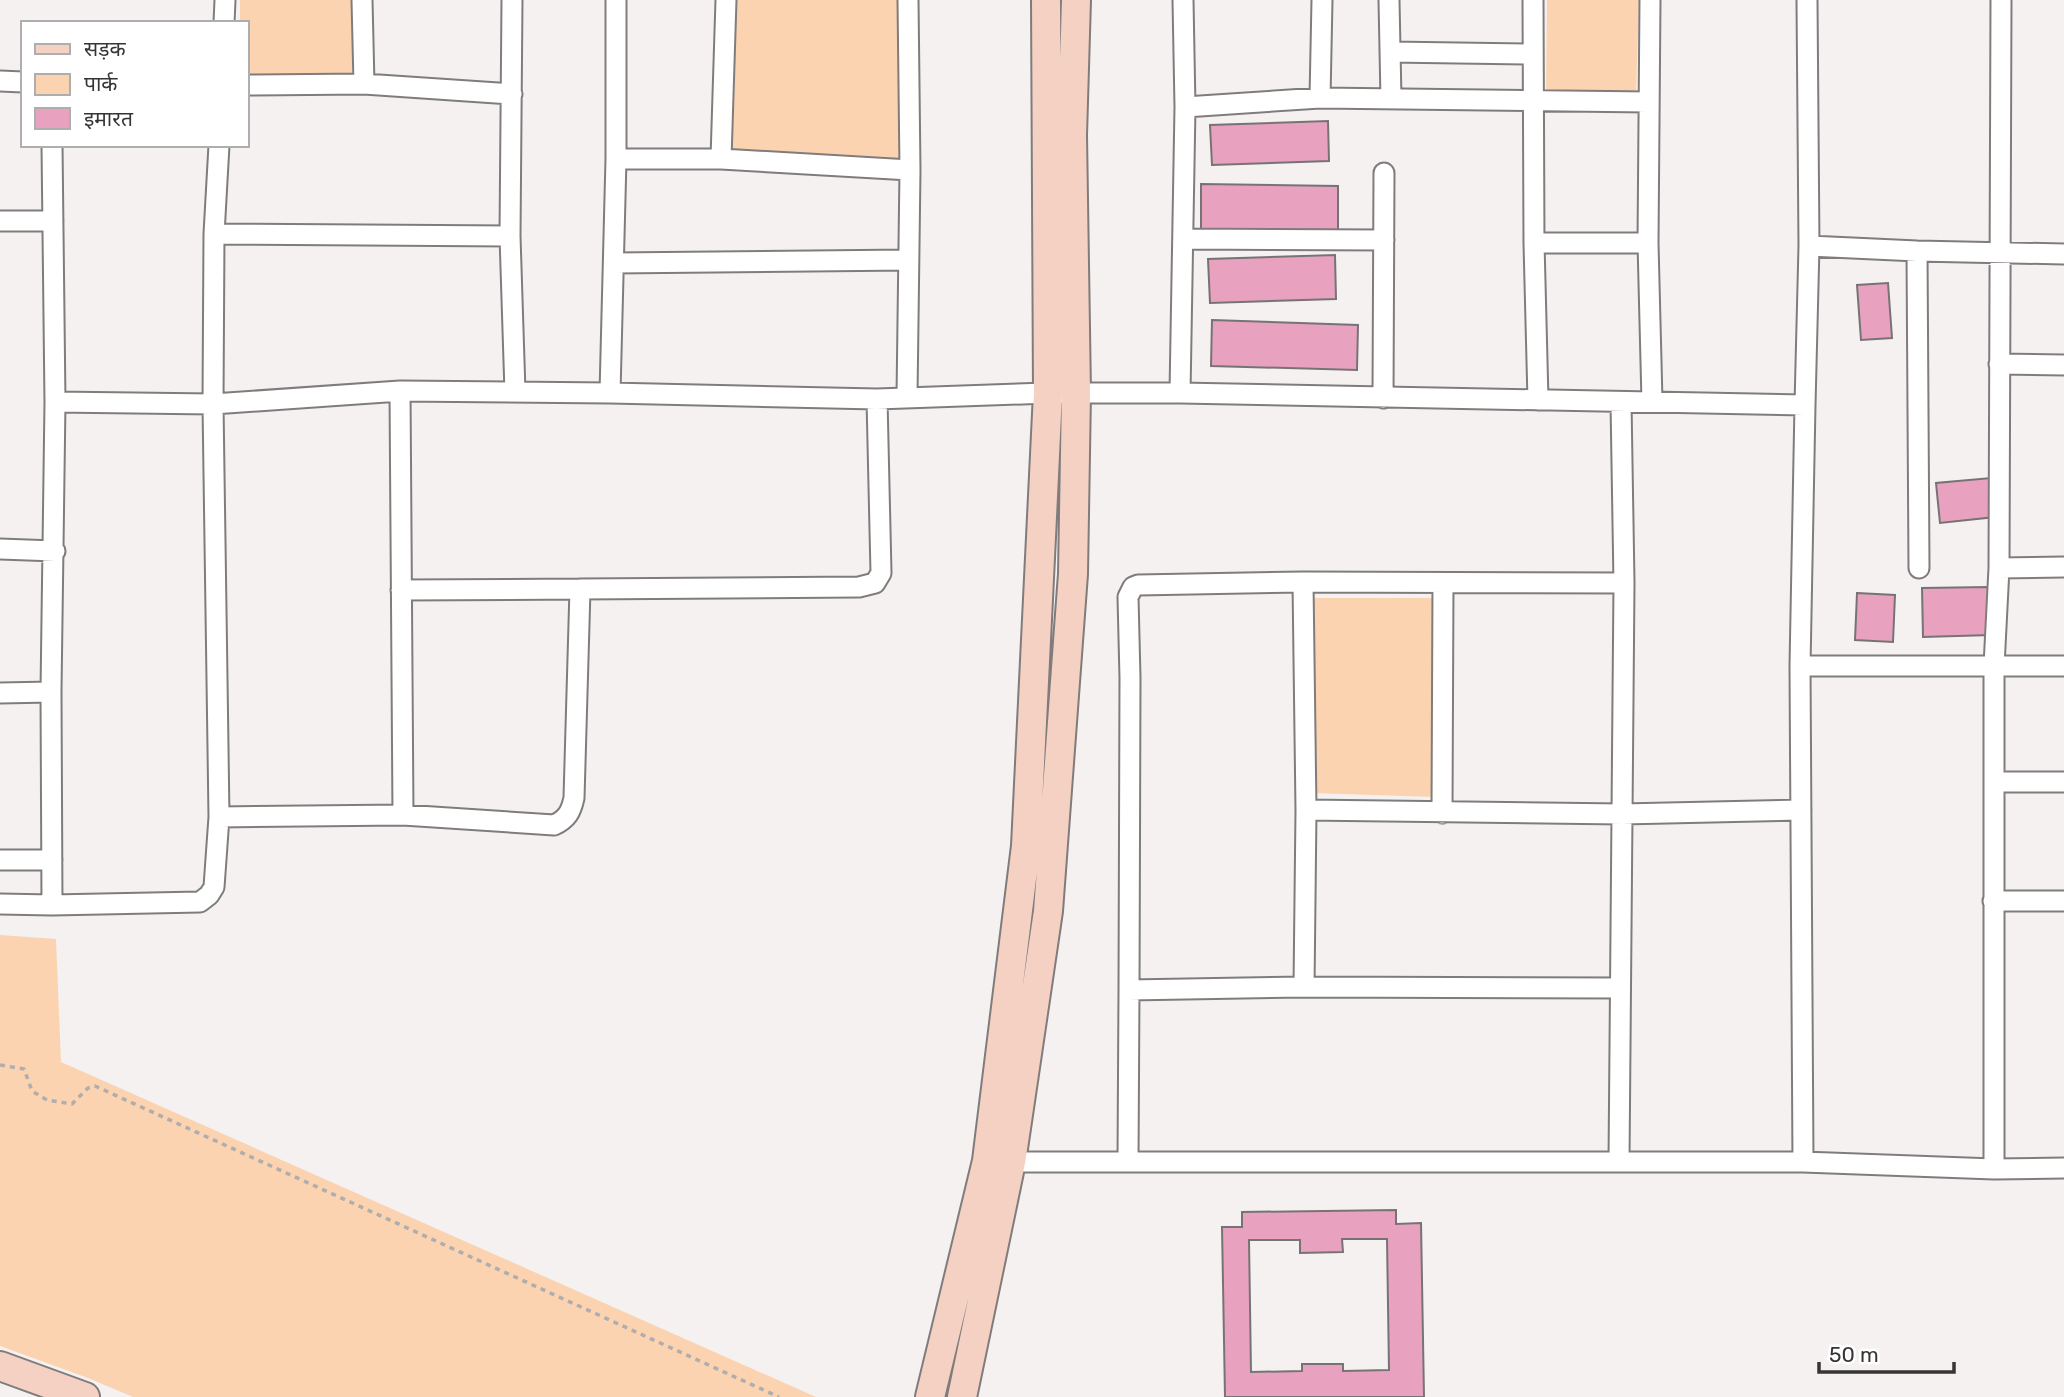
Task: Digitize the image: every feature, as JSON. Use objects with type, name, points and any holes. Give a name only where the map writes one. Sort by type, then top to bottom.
[{"type":"street","points":[[224,21],[225,0]]},
{"type":"street","points":[[362,0],[363,84]]},
{"type":"street","points":[[512,0],[510,236],[515,392]]},
{"type":"street","points":[[610,393],[616,159],[616,0]]},
{"type":"street","points":[[721,159],[726,0]]},
{"type":"street","points":[[906,397],[910,170],[908,0]]},
{"type":"street","points":[[930,1397],[999,1162],[1026,846],[1048,393],[1046,0]]},
{"type":"street","points":[[962,1397],[999,1162],[1048,911],[1073,574],[1076,393],[1072,135],[1076,0]]},
{"type":"street","points":[[1181,393],[1185,107],[1183,0]]},
{"type":"street","points":[[1320,98],[1322,0]]},
{"type":"street","points":[[1389,0],[1391,99]]},
{"type":"street","points":[[1533,0],[1538,400]]},
{"type":"street","points":[[1650,0],[1648,243],[1651,401]]},
{"type":"street","points":[[1803,1162],[1800,666],[1809,246],[1807,0]]},
{"type":"street","points":[[1994,1169],[1994,666],[1998,568],[2001,0]]},
{"type":"street","points":[[1390,52],[1533,54]]},
{"type":"street","points":[[0,81],[21,82]]},
{"type":"street","points":[[248,85],[363,84],[512,93]]},
{"type":"street","points":[[1185,107],[1320,98],[1648,102]]},
{"type":"street","points":[[52,147],[55,551],[51,692],[52,905]]},
{"type":"street","points":[[0,904],[201,902],[214,887],[219,817],[213,404],[214,234],[219,147]]},
{"type":"street","points":[[616,159],[721,159],[910,170]]},
{"type":"street","points":[[1383,398],[1384,173]]},
{"type":"street","points":[[0,221],[53,220]]},
{"type":"street","points":[[214,234],[510,236]]},
{"type":"street","points":[[1184,239],[1384,240]]},
{"type":"street","points":[[1534,243],[1648,243]]},
{"type":"street","points":[[1809,246],[2064,254]]},
{"type":"street","points":[[1917,251],[1919,568]]},
{"type":"street","points":[[614,263],[908,260]]},
{"type":"street","points":[[1999,364],[2064,365]]},
{"type":"street","points":[[55,402],[213,404],[400,391],[877,399],[1048,393],[1181,393],[1805,405]]},
{"type":"street","points":[[400,391],[403,815]]},
{"type":"street","points":[[401,590],[859,587],[875,583],[881,573],[877,399]]},
{"type":"street","points":[[1619,1162],[1624,583],[1621,402]]},
{"type":"street","points":[[0,549],[55,551]]},
{"type":"street","points":[[1998,568],[2064,567]]},
{"type":"street","points":[[1128,1162],[1130,591],[1138,585],[1303,582],[1624,583]]},
{"type":"street","points":[[1303,582],[1306,810],[1304,987]]},
{"type":"street","points":[[1442,813],[1443,583]]},
{"type":"street","points":[[219,817],[403,815],[554,825],[566,819],[574,798],[580,590]]},
{"type":"street","points":[[1800,666],[2064,666]]},
{"type":"street","points":[[0,693],[51,692]]},
{"type":"street","points":[[1994,782],[2064,782]]},
{"type":"street","points":[[1306,810],[1622,814],[1801,810]]},
{"type":"street","points":[[0,860],[52,860]]},
{"type":"street","points":[[1993,901],[2064,901]]},
{"type":"street","points":[[1129,990],[1304,987],[1620,988]]},
{"type":"street","points":[[999,1162],[1803,1162],[1994,1169],[2064,1168]]},
{"type":"street","points":[[0,1366],[85,1397]]},
{"type":"path","points":[[0,1065],[24,1069],[32,1091],[47,1100],[72,1104],[88,1088],[95,1086],[779,1397]]},
{"type":"green space","points":[[240,0],[352,0],[352,75],[248,76],[248,21],[240,21]]},
{"type":"green space","points":[[734,0],[900,0],[901,160],[727,150]]},
{"type":"green space","points":[[1547,0],[1639,0],[1636,97],[1546,92]]},
{"type":"green space","points":[[1312,598],[1438,598],[1436,797],[1310,793]]},
{"type":"green space","points":[[0,935],[56,939],[61,1062],[816,1397],[133,1397],[0,1346]]},
{"type":"building","points":[[1328,121],[1329,161],[1212,165],[1210,125]]},
{"type":"building","points":[[1201,184],[1338,186],[1338,230],[1201,229]]},
{"type":"building","points":[[1335,255],[1336,299],[1210,303],[1208,259]]},
{"type":"building","points":[[1888,283],[1892,338],[1861,340],[1857,285]]},
{"type":"building","points":[[1212,320],[1358,325],[1357,370],[1211,366]]},
{"type":"building","points":[[1991,478],[1995,517],[1940,523],[1936,483]]},
{"type":"building","points":[[1989,587],[1991,635],[1923,637],[1922,588]]},
{"type":"building","points":[[1857,593],[1895,595],[1893,642],[1855,640]]},
{"type":"building","points":[[1396,1210],[1396,1224],[1421,1223],[1424,1397],[1225,1397],[1222,1227],[1242,1227],[1242,1212]],"holes":[[[1342,1239],[1387,1239],[1389,1370],[1343,1371],[1343,1364],[1302,1364],[1302,1371],[1251,1372],[1249,1240],[1300,1240],[1300,1253],[1343,1252]]]}]
